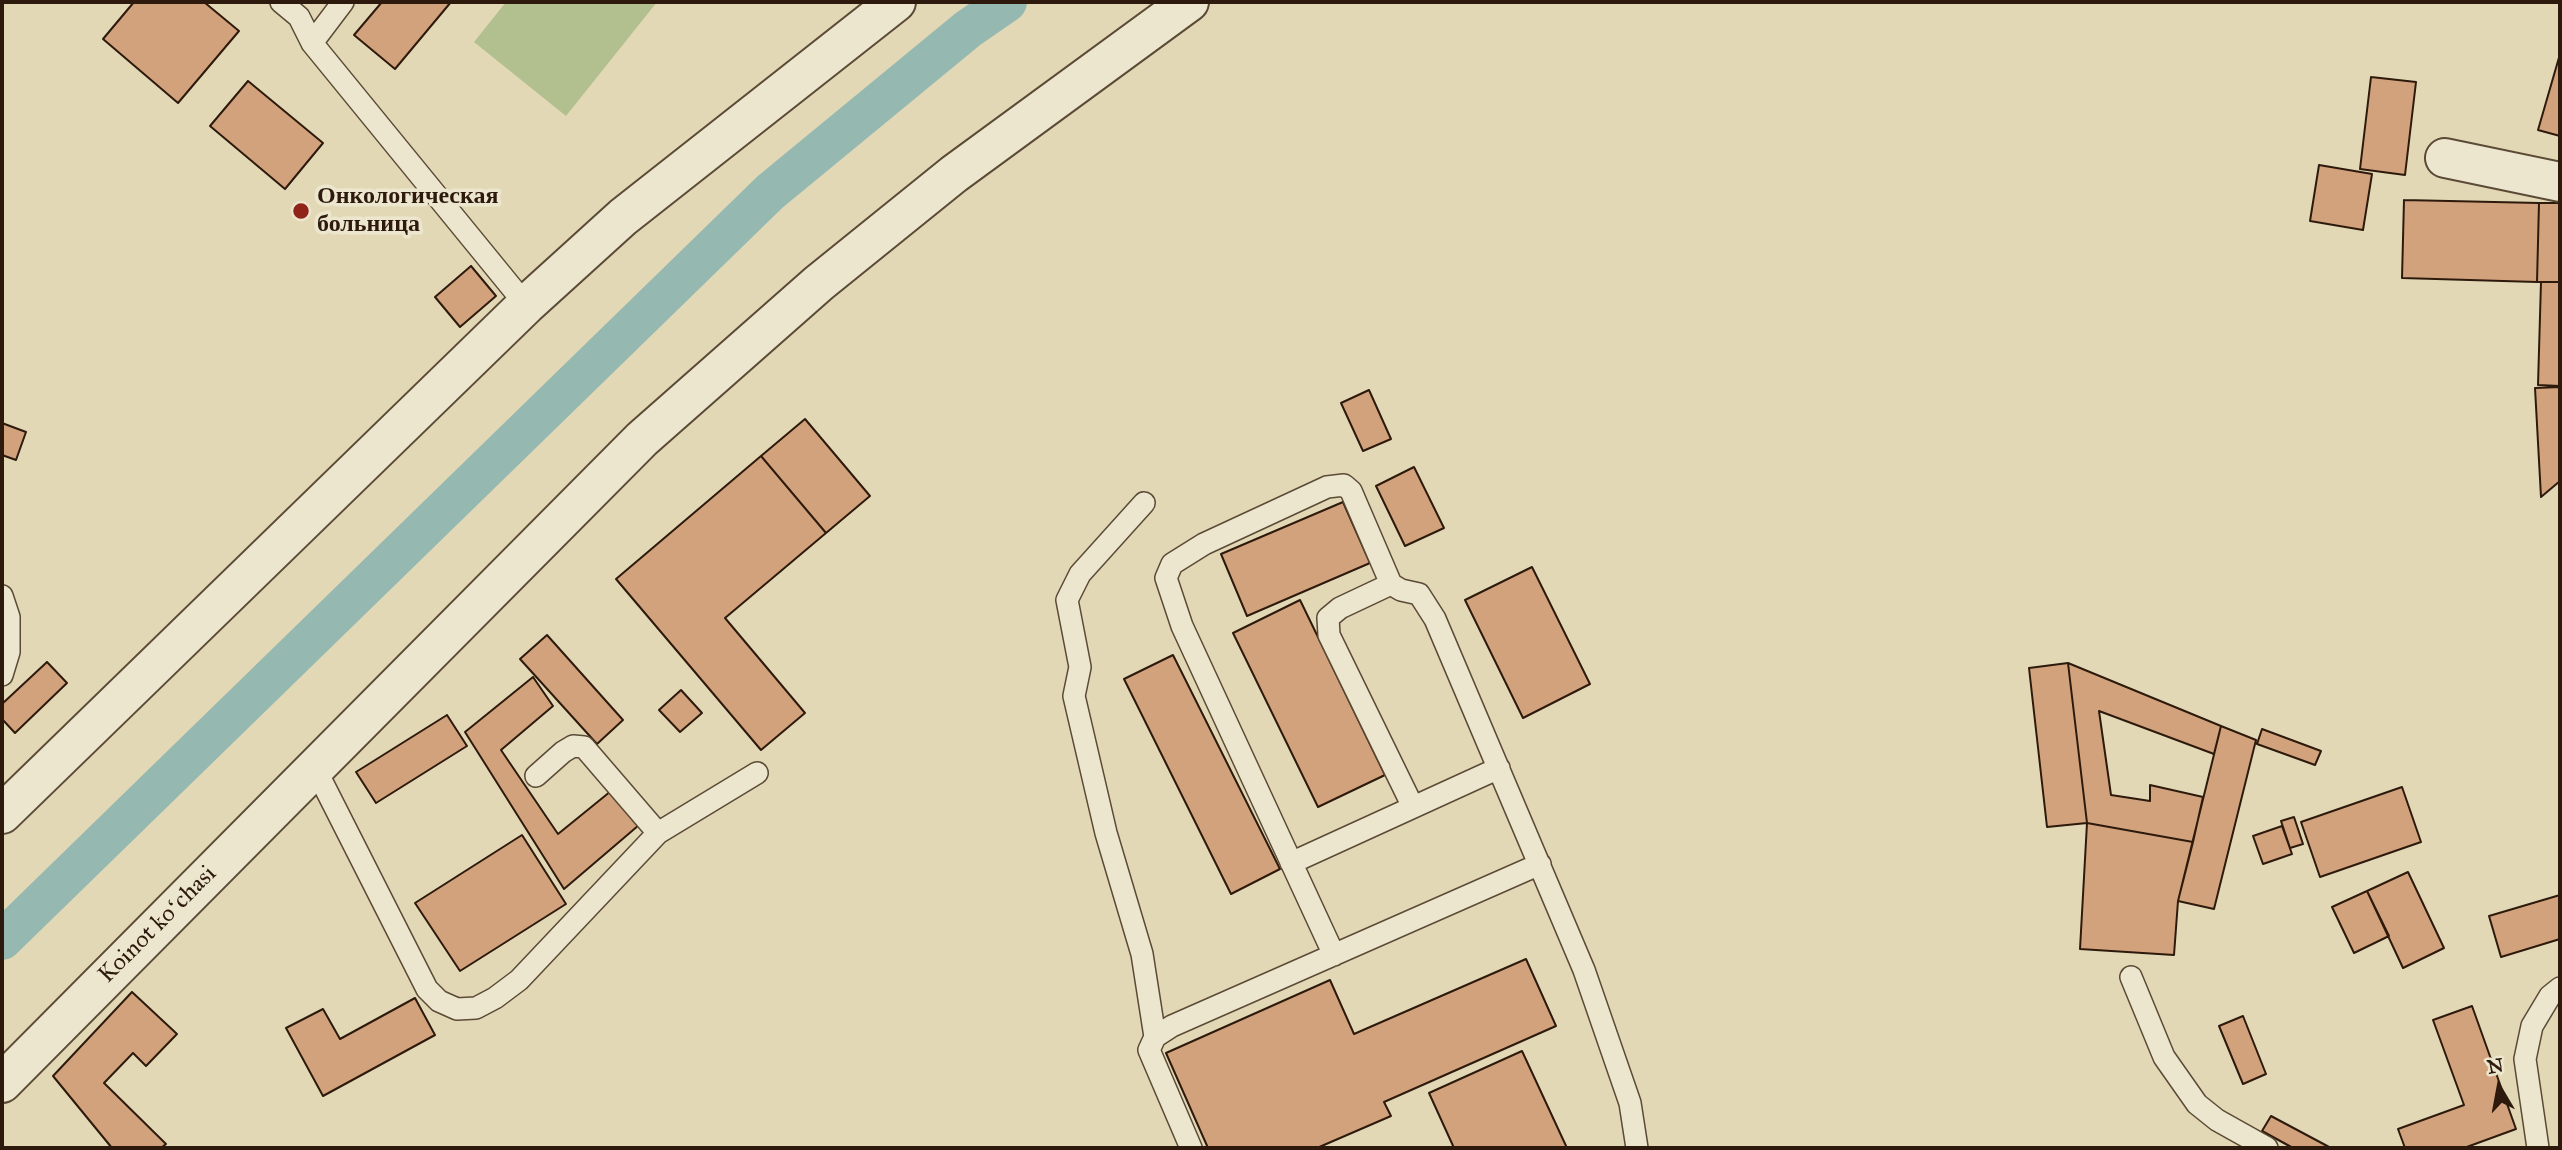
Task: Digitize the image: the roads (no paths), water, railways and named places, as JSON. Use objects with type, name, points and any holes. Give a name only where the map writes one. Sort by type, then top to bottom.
[{"type":"street","points":[[2,814],[526,305],[623,217],[896,2]]},
{"type":"street","name":"Koinot koʻchasi","points":[[2,1083],[642,439],[819,283],[954,174],[1189,2]]},
{"type":"street","points":[[2445,158],[2560,182]]},
{"type":"lane","points":[[281,2],[299,17],[312,43],[526,305]]},
{"type":"lane","points":[[312,43],[343,2]]},
{"type":"lane","points":[[1334,955],[1182,626],[1166,578],[1172,564],[1204,544],[1327,487],[1343,485],[1351,491],[1391,584],[1401,590],[1419,594],[1435,619],[1584,970],[1630,1102],[1637,1148]]},
{"type":"lane","points":[[1144,503],[1080,574],[1067,600],[1080,667],[1074,696],[1106,833],[1142,954],[1155,1037],[1149,1051],[1191,1148]]},
{"type":"lane","points":[[1391,584],[1340,608],[1328,618],[1329,635],[1413,807]]},
{"type":"lane","points":[[2,596],[9,617],[9,652],[2,675]]},
{"type":"lane","points":[[536,776],[563,752],[573,746],[584,747],[658,833]]},
{"type":"lane","points":[[315,768],[427,989],[439,1001],[457,1009],[476,1007],[495,998],[519,980],[658,833],[757,773]]},
{"type":"lane","points":[[1291,863],[1499,768]]},
{"type":"lane","points":[[1155,1037],[1172,1026],[1540,864]]},
{"type":"lane","points":[[2131,977],[2164,1057],[2197,1104],[2217,1120],[2267,1148]]},
{"type":"lane","points":[[2538,1148],[2525,1059],[2532,1026],[2550,996],[2560,988]]},
{"type":"waterway","points":[[2,940],[770,192],[968,29],[1007,2]]},
{"type":"place","name":"Онкологическая больница","points":[[301,211]]}]
